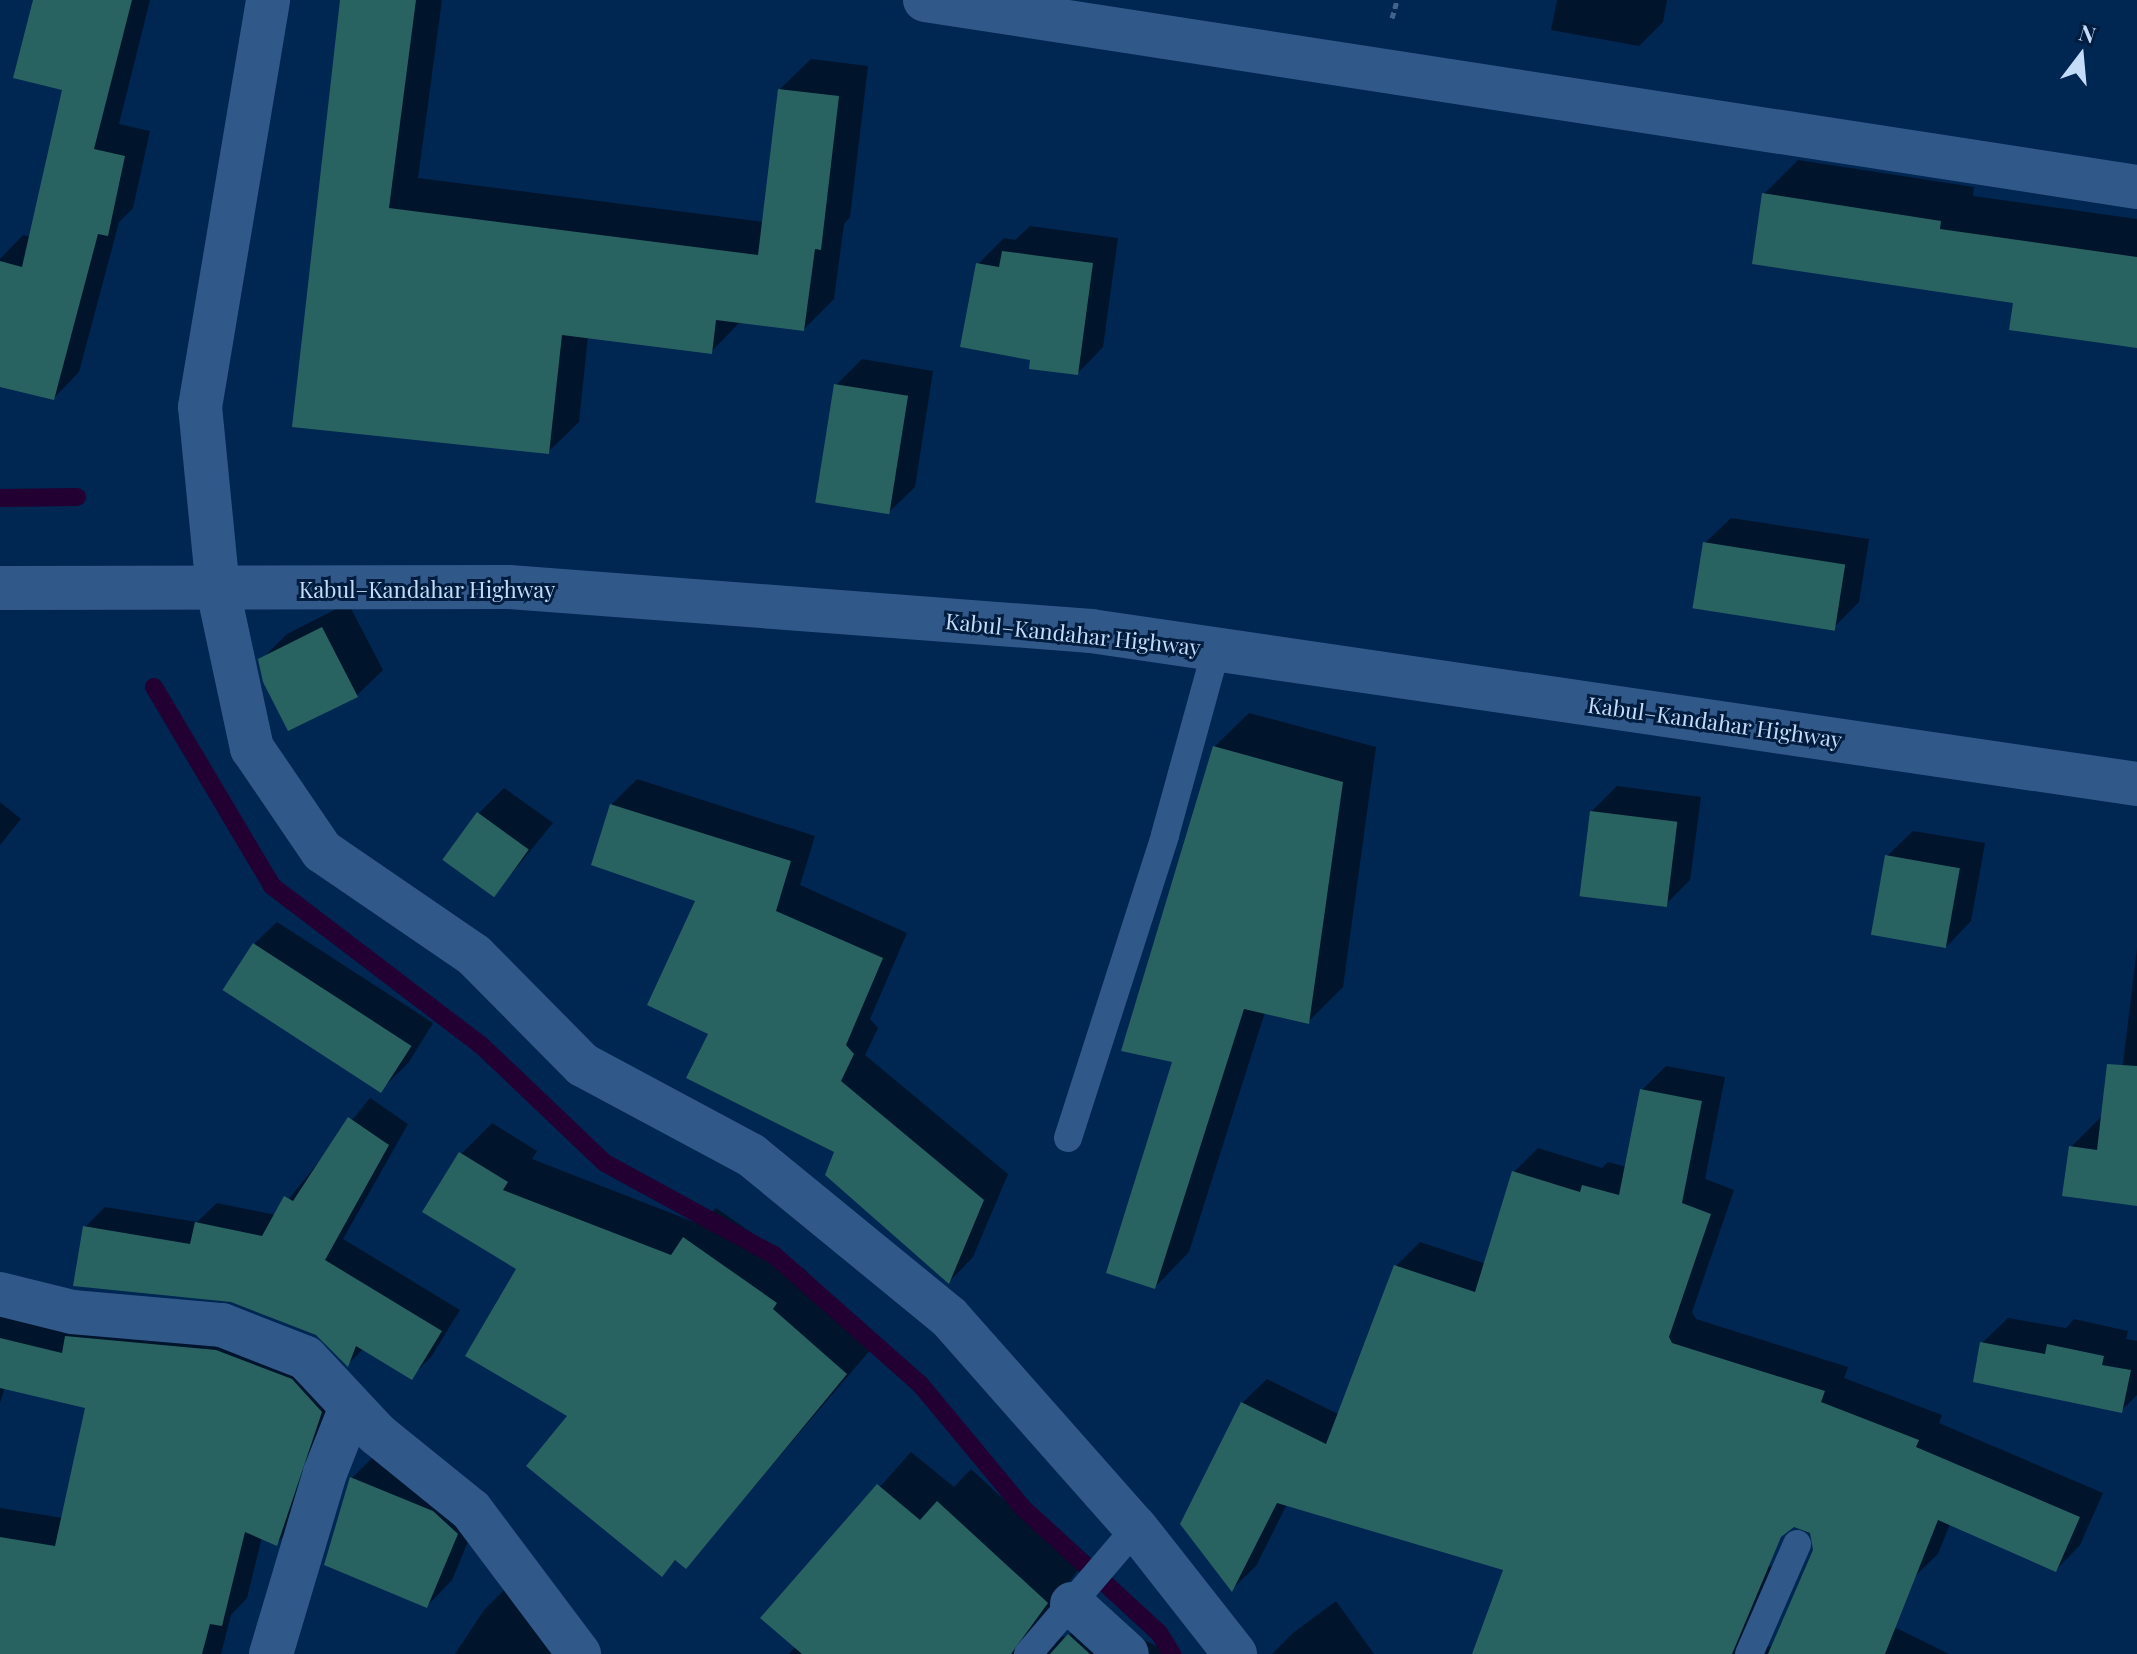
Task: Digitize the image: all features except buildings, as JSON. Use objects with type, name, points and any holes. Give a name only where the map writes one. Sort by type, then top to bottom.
[{"type":"street","points":[[268,0],[200,407],[218,590],[252,748],[322,851],[474,955],[583,1065],[751,1155],[949,1317],[1128,1537],[1235,1654]]},
{"type":"street","points":[[925,0],[2137,187]]},
{"type":"street","name":"Kabul–Kandahar Highway","points":[[0,588],[218,590],[509,587],[1091,631],[2137,784]]},
{"type":"street","points":[[0,1294],[72,1312],[222,1325],[306,1358],[377,1434],[471,1510],[579,1654]]},
{"type":"street","points":[[271,1654],[325,1473],[351,1407]]},
{"type":"street","points":[[1072,1604],[1127,1654]]},
{"type":"lane","points":[[1068,1138],[1165,835],[1216,650]]},
{"type":"lane","points":[[1028,1654],[1128,1537]]},
{"type":"lane","points":[[1749,1654],[1797,1544]]},
{"type":"waterway","points":[[0,498],[77,497]]},
{"type":"waterway","points":[[154,687],[272,886],[482,1046],[605,1163],[774,1255],[920,1384],[1022,1507],[1159,1633],[1172,1654]]}]
